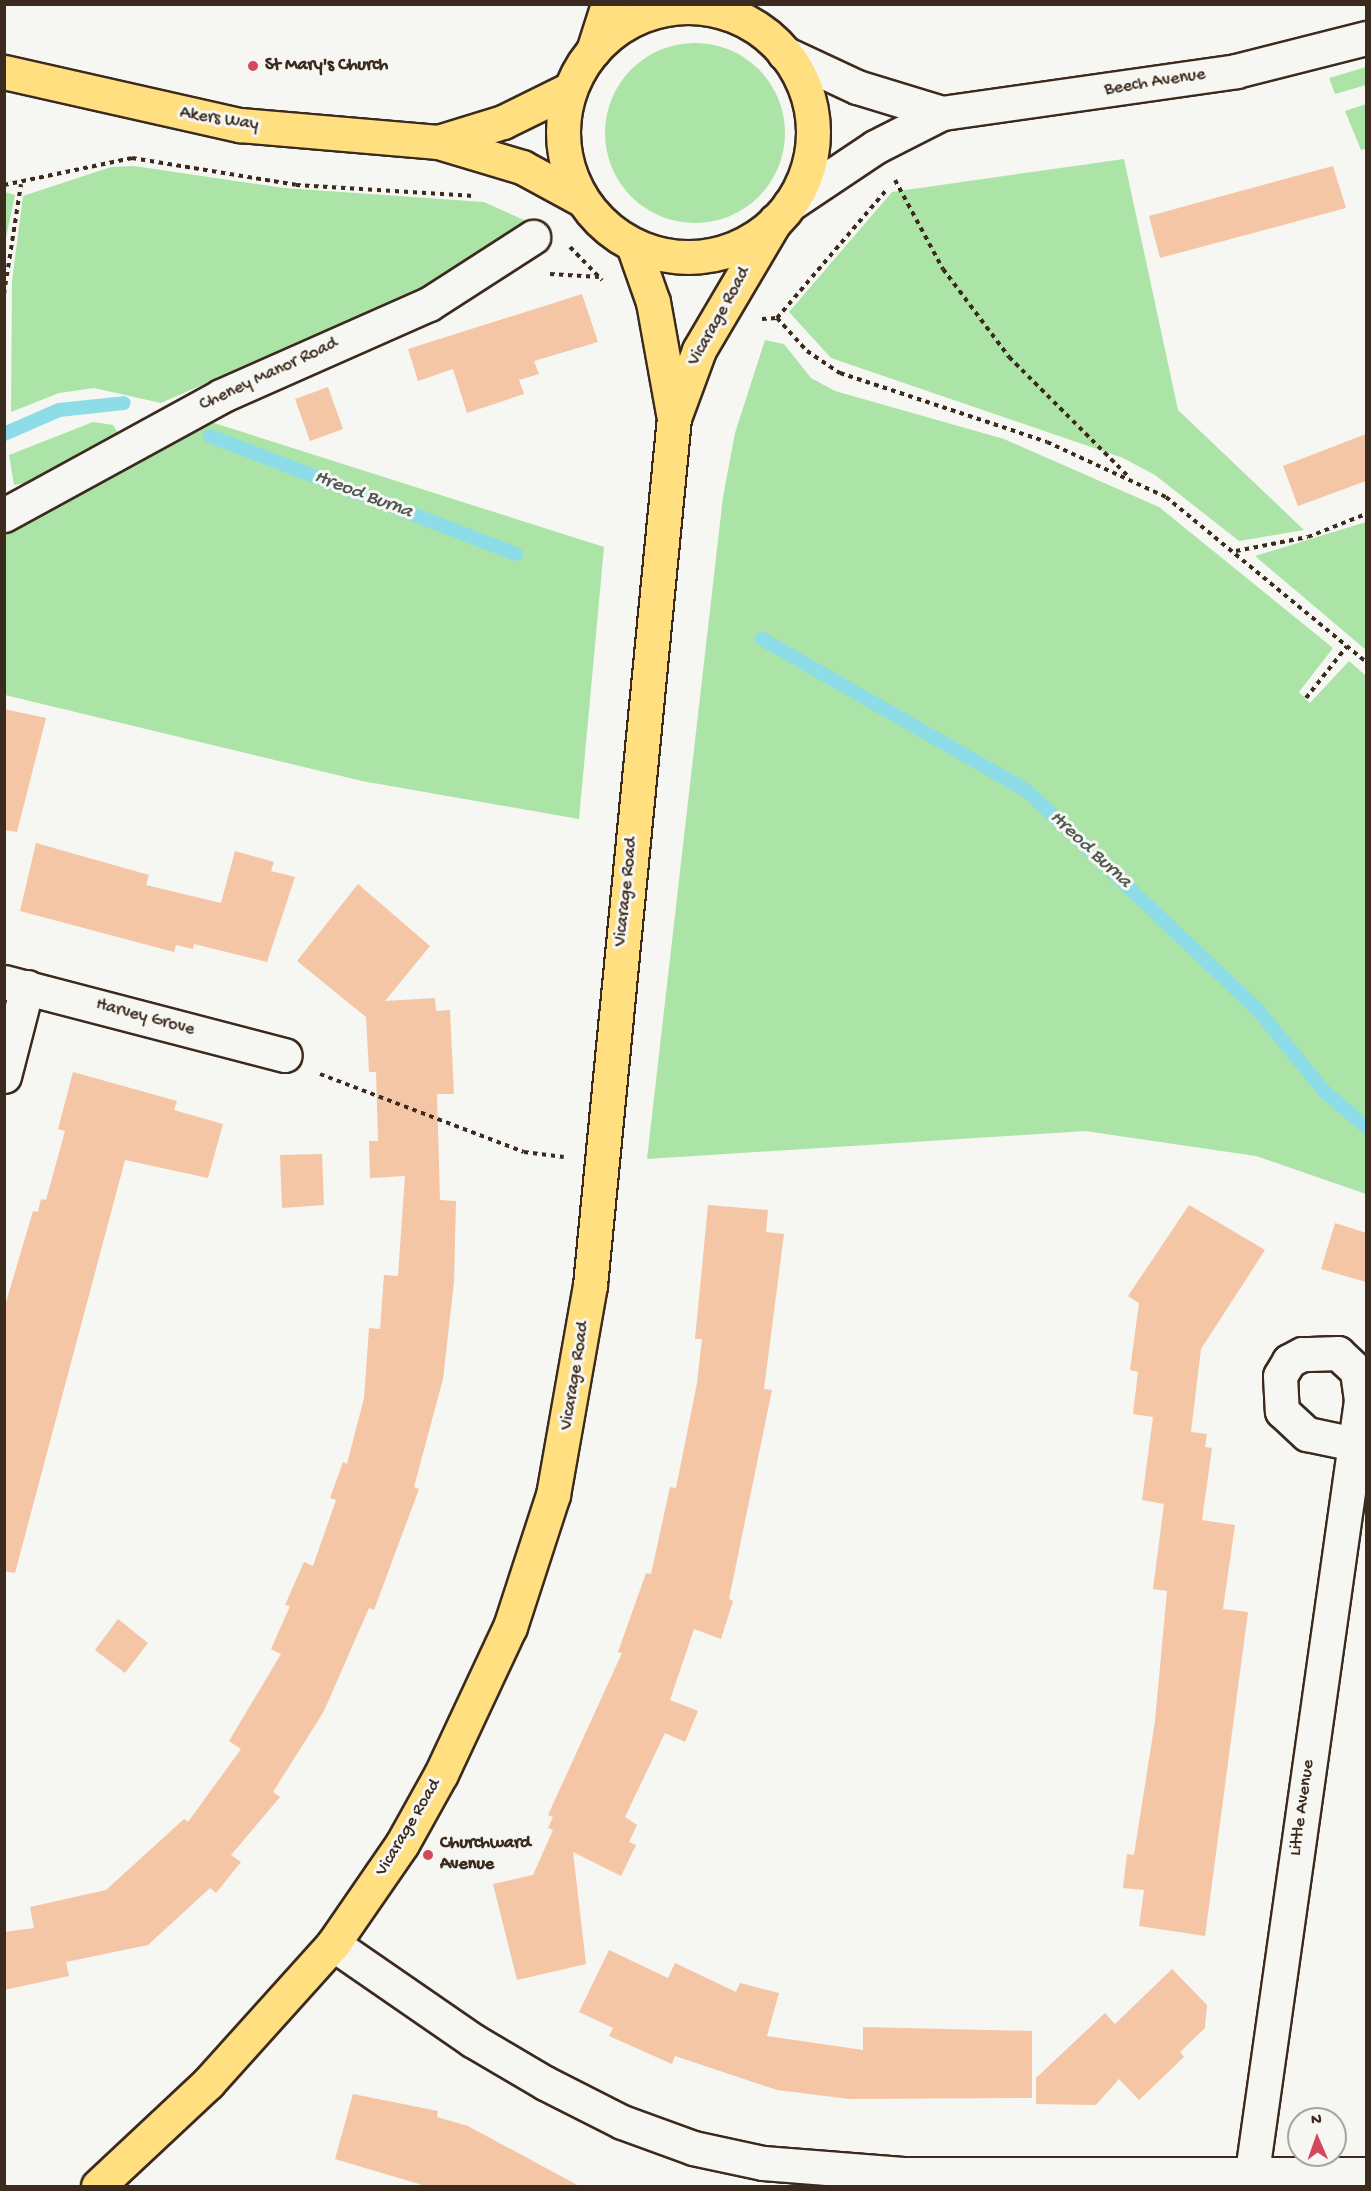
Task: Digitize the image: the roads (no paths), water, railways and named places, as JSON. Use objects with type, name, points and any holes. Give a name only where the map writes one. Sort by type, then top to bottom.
[{"type":"main road","points":[[608,4],[593,51],[570,89],[563,145],[581,199],[606,227],[633,245],[669,256],[711,255],[752,239],[782,213]]},
{"type":"main road","name":"Vicarage Road","points":[[98,2187],[208,2084],[333,1944],[436,1784],[480,1700],[514,1616],[554,1496],[567,1432],[601,1162],[674,418],[689,371],[809,164],[813,128],[803,84],[784,53],[757,28],[721,9],[686,8],[645,15],[593,51]]},
{"type":"main road","name":"Akers Way","points":[[6,79],[240,125],[438,142],[522,167],[581,199]]},
{"type":"main road","name":"Akers Way","points":[[438,142],[503,122],[570,89]]},
{"type":"main road","name":"Vicarage Road","points":[[633,245],[653,302],[674,418]]},
{"type":"street","name":"Beech Avenue","points":[[782,213],[866,153],[942,113],[1236,71],[1366,38]]},
{"type":"street","name":"Beech Avenue","points":[[784,53],[857,87],[942,113]]},
{"type":"street","name":"Cheney Manor Road","points":[[4,515],[211,401],[438,299],[547,237]]},
{"type":"street","name":"Harvey Grove","points":[[16,984],[285,1055]]},
{"type":"street","points":[[4,1076],[16,984]]},
{"type":"street","name":"Little Avenue","points":[[1252,2172],[1354,1444]]},
{"type":"street","points":[[333,1944],[472,2040],[545,2083],[622,2122],[693,2148],[763,2163],[903,2174],[1252,2172],[1366,2174]]},
{"type":"waterway","name":"Hreod Burna","points":[[4,434],[59,410],[124,403]]},
{"type":"waterway","name":"Hreod Burna","points":[[210,436],[516,554]]},
{"type":"waterway","name":"Hreod Burna","points":[[762,639],[1026,790],[1257,1009],[1324,1091],[1366,1127]]},
{"type":"place","name":"St Mary's Church","points":[[253,66]]},
{"type":"place","name":"Churchward Avenue","points":[[428,1855]]}]
